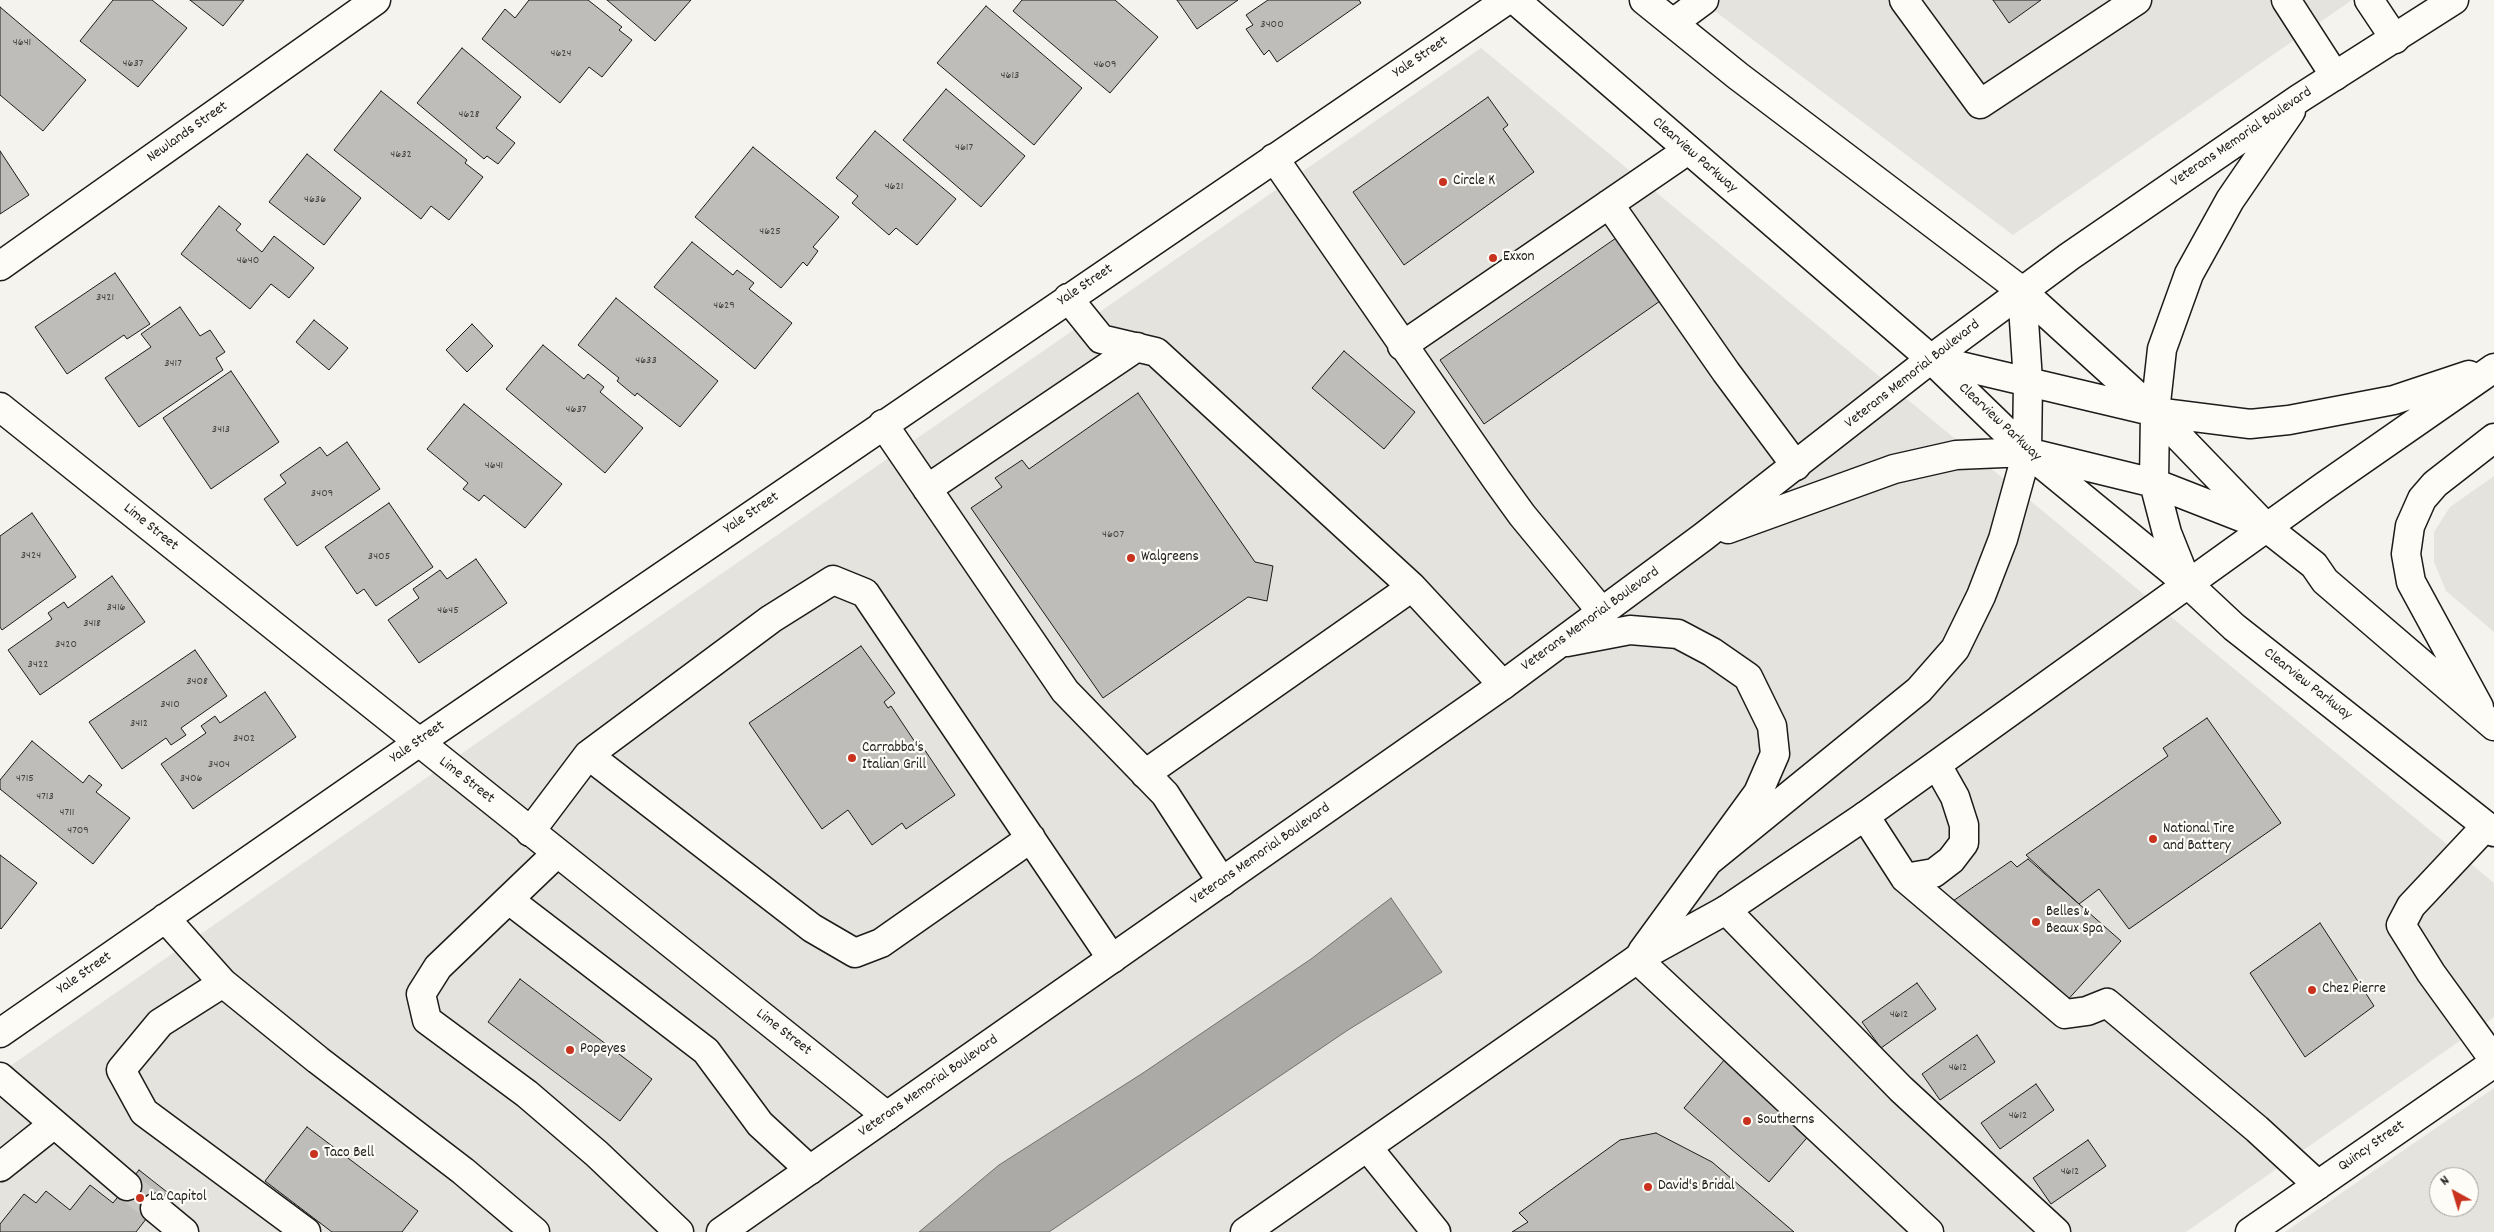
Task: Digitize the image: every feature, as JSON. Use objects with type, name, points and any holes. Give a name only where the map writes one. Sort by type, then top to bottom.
[{"type":"main road","name":"Newlands Street","points":[[0,266],[376,0]]},
{"type":"main road","name":"Yale Street","points":[[0,1033],[418,742],[1507,0]]},
{"type":"main road","name":"Clearview Parkway","points":[[1515,0],[1931,359],[2027,452],[2188,584],[2234,627],[2490,829]]},
{"type":"main road","points":[[1644,0],[1738,76],[2022,291],[2155,412],[2267,528],[2314,565],[2325,581],[2491,724]]},
{"type":"main road","points":[[1673,23],[1704,0]]},
{"type":"main road","points":[[1904,0],[1980,104],[2137,0]]},
{"type":"main road","points":[[2286,0],[2335,76]]},
{"type":"main road","points":[[2369,0],[2396,39]]},
{"type":"main road","name":"Veterans Memorial Boulevard","points":[[721,1232],[1503,685],[1703,538],[1931,359],[2070,256],[2300,98],[2396,39],[2454,0]]},
{"type":"main road","points":[[2188,584],[2167,533],[2154,483],[2155,412],[2162,349],[2189,274],[2230,200],[2300,98]]},
{"type":"main road","points":[[1402,346],[1688,150]]},
{"type":"main road","points":[[1274,158],[1402,346],[1522,515],[1602,612]]},
{"type":"main road","points":[[1609,204],[1726,372],[1796,466]]},
{"type":"main road","points":[[1710,860],[1919,690],[1955,649],[1982,596],[2003,539],[2027,452],[2028,381],[2022,291]]},
{"type":"main road","points":[[1068,298],[1101,338],[1156,352],[1412,586],[1503,685]]},
{"type":"main road","points":[[927,489],[1137,347]]},
{"type":"main road","points":[[1931,359],[2155,412],[2250,424],[2289,420],[2394,400],[2494,367]]},
{"type":"main road","points":[[1245,1232],[1637,959],[1726,910],[1865,816],[2494,367]]},
{"type":"main road","name":"Lime Street","points":[[0,407],[887,1116]]},
{"type":"main road","points":[[883,424],[1065,691],[1165,794],[1222,882]]},
{"type":"main road","points":[[2491,724],[2411,582],[2406,554],[2410,526],[2422,499],[2436,484],[2494,438]]},
{"type":"main road","points":[[1703,538],[1894,469],[1956,455],[2027,452],[2154,483],[2267,528]]},
{"type":"main road","points":[[530,832],[588,755],[771,620],[833,580],[865,593],[1112,959]]},
{"type":"main road","points":[[1145,774],[1412,586]]},
{"type":"main road","points":[[1558,643],[1630,630],[1678,634],[1712,652],[1748,677],[1772,726],[1775,754],[1758,793],[1637,959]]},
{"type":"main road","points":[[588,755],[812,928],[855,953],[881,943],[1031,838]]},
{"type":"main road","points":[[1905,878],[1934,873],[1951,860],[1964,844],[1964,825],[1955,797],[1937,766]]},
{"type":"main road","points":[[1865,816],[1905,878],[2065,1014],[2086,1011],[2107,1003],[2257,1129],[2318,1185]]},
{"type":"main road","points":[[2490,829],[2411,906],[2401,925],[2430,973],[2494,1061]]},
{"type":"main road","points":[[557,853],[438,967],[421,994],[427,1020],[527,1094],[597,1154],[679,1232]]},
{"type":"main road","points":[[509,900],[706,1051],[760,1124],[810,1170]]},
{"type":"main road","points":[[1726,910],[1901,1089],[2056,1232]]},
{"type":"main road","points":[[165,918],[223,983],[318,1060],[463,1171],[535,1232]]},
{"type":"main road","points":[[1637,959],[1929,1232]]},
{"type":"main road","points":[[223,983],[160,1023],[121,1070],[144,1112],[306,1232]]},
{"type":"main road","name":"Quincy Street","points":[[2250,1232],[2494,1061]]},
{"type":"main road","points":[[0,1077],[127,1186]]},
{"type":"main road","points":[[0,1167],[54,1124]]},
{"type":"main road","points":[[1368,1148],[1436,1232]]},
{"type":"main road","points":[[154,1208],[184,1232]]},
{"type":"shaded area","points":[[1700,0],[2352,0],[2013,235]]},
{"type":"shaded area","points":[[1481,48],[2494,883],[2494,1017],[2186,1232],[0,1232],[0,1073]]},
{"type":"shaded area","points":[[2494,476],[2494,632],[2446,591],[2434,562],[2434,532],[2450,507]]},
{"type":"shaded area","points":[[1391,898],[1442,972],[1348,1030],[1049,1232],[919,1232],[999,1165],[1143,1073],[1311,959]]},
{"type":"shaded area","points":[[2494,1088],[2494,1232],[2285,1232]]},
{"type":"building","points":[[113,0],[152,0],[187,28],[138,87],[80,41]]},
{"type":"building","points":[[190,0],[244,0],[223,26]]},
{"type":"building","points":[[529,0],[588,0],[622,27],[619,30],[632,40],[602,77],[589,67],[560,103],[482,39],[505,9],[515,18]]},
{"type":"building","points":[[607,0],[691,0],[655,41]]},
{"type":"building","points":[[1022,0],[1115,0],[1158,37],[1110,93],[1013,11]]},
{"type":"building","points":[[1177,0],[1238,0],[1197,29]]},
{"type":"building","points":[[1268,0],[1359,0],[1361,3],[1277,62],[1269,50],[1264,55],[1246,29],[1253,25],[1246,15]]},
{"type":"building","points":[[1993,0],[2041,0],[2009,23]]},
{"type":"building","points":[[986,6],[1082,88],[1034,145],[937,63]]},
{"type":"building","points":[[0,7],[86,80],[43,131],[0,95]]},
{"type":"building","points":[[462,48],[521,97],[496,128],[515,143],[498,164],[487,156],[484,159],[417,103]]},
{"type":"building","points":[[946,89],[1025,156],[981,207],[903,140]]},
{"type":"building","points":[[381,91],[467,160],[465,163],[483,177],[449,220],[431,206],[421,219],[334,150]]},
{"type":"building","name":"Circle K","points":[[1488,97],[1508,125],[1503,129],[1534,172],[1404,265],[1353,192]]},
{"type":"building","points":[[875,131],[956,199],[917,245],[896,228],[889,235],[852,203],[858,196],[836,178]]},
{"type":"building","points":[[753,147],[839,217],[813,247],[818,251],[807,266],[803,262],[781,288],[695,217]]},
{"type":"building","points":[[0,151],[29,195],[0,214]]},
{"type":"building","points":[[307,154],[361,198],[324,245],[269,202]]},
{"type":"building","points":[[219,206],[241,224],[236,230],[262,252],[274,236],[314,268],[289,298],[271,284],[250,309],[181,254]]},
{"type":"building","points":[[1619,236],[1663,299],[1484,424],[1440,360]]},
{"type":"building","points":[[692,242],[733,275],[737,270],[754,283],[749,289],[792,323],[755,369],[654,287]]},
{"type":"building","points":[[115,273],[150,324],[127,339],[124,335],[67,374],[35,327]]},
{"type":"building","points":[[616,298],[718,381],[680,427],[637,393],[635,396],[617,381],[619,378],[578,345]]},
{"type":"building","points":[[180,307],[200,336],[210,330],[225,352],[216,358],[223,370],[139,427],[105,378],[151,347],[141,334]]},
{"type":"building","points":[[314,320],[348,348],[329,370],[296,342]]},
{"type":"building","points":[[472,324],[493,346],[467,372],[446,350]]},
{"type":"building","points":[[543,345],[584,379],[588,374],[604,387],[600,392],[643,428],[605,473],[506,389]]},
{"type":"building","points":[[1344,351],[1415,412],[1384,449],[1312,388]]},
{"type":"building","points":[[231,371],[279,442],[211,489],[163,418]]},
{"type":"building","points":[[1138,393],[1255,562],[1273,566],[1267,601],[1248,597],[1103,698],[971,508],[1002,487],[995,478],[1022,460],[1029,469]]},
{"type":"building","points":[[464,404],[562,484],[525,528],[484,495],[479,501],[463,489],[468,483],[427,449]]},
{"type":"building","points":[[347,442],[380,489],[297,546],[264,499],[286,483],[280,475],[320,447],[327,456]]},
{"type":"building","points":[[389,503],[433,567],[376,606],[364,589],[357,594],[325,547]]},
{"type":"building","points":[[32,513],[76,577],[2,630],[0,627],[0,536]]},
{"type":"building","points":[[476,559],[507,603],[419,663],[388,620],[419,598],[413,589],[440,570],[447,579]]},
{"type":"building","points":[[112,576],[145,622],[40,695],[8,650],[52,619],[48,613],[64,602],[68,608]]},
{"type":"building","name":"Carrabba's Italian Grill","points":[[861,646],[895,693],[884,702],[888,708],[891,706],[915,742],[918,740],[955,795],[906,829],[902,823],[872,845],[848,810],[822,829],[749,723]]},
{"type":"building","points":[[195,650],[227,696],[181,728],[186,735],[171,745],[166,738],[122,769],[89,722]]},
{"type":"building","points":[[265,692],[296,737],[193,809],[161,764],[206,733],[201,726],[215,716],[220,723]]},
{"type":"building","name":"National Tire and Battery","points":[[2207,718],[2281,823],[2129,929],[2099,889],[2079,904],[2026,855],[2168,756],[2163,748]]},
{"type":"building","points":[[32,741],[83,783],[89,775],[102,785],[96,792],[130,818],[93,864],[0,789],[0,780]]},
{"type":"building","points":[[0,855],[37,883],[1,929],[0,928]]},
{"type":"building","name":"Belles & Beaux Spa","points":[[2028,859],[2121,941],[2064,1004],[1950,903],[2011,861],[2017,867]]},
{"type":"building","name":"Chez Pierre","points":[[2320,923],[2374,1006],[2305,1057],[2250,973]]},
{"type":"building","name":"Popeyes","points":[[520,979],[652,1079],[620,1121],[488,1022]]},
{"type":"building","points":[[1917,983],[1936,1009],[1881,1048],[1862,1022]]},
{"type":"building","points":[[1977,1035],[1995,1062],[1940,1100],[1922,1074]]},
{"type":"building","name":"Southerns","points":[[1725,1059],[1811,1133],[1769,1182],[1684,1108]]},
{"type":"building","points":[[2036,1084],[2054,1110],[2000,1149],[1981,1123]]},
{"type":"building","name":"Taco Bell","points":[[307,1127],[418,1211],[402,1232],[332,1232],[265,1181]]},
{"type":"building","name":"David's Bridal","points":[[1656,1133],[1712,1162],[1794,1232],[1512,1232],[1528,1222],[1519,1213],[1620,1140]]},
{"type":"building","points":[[2088,1140],[2106,1166],[2051,1204],[2033,1178]]},
{"type":"building","name":"La Capitol","points":[[139,1170],[167,1192],[136,1232],[0,1232],[0,1224],[24,1194],[36,1203],[46,1191],[70,1210],[90,1185],[113,1203]]},
{"type":"tunnel","points":[[127,1186],[155,1208]]},
{"type":"place","name":"Circle K","points":[[1443,182]]},
{"type":"place","name":"Exxon","points":[[1493,258]]},
{"type":"place","name":"Walgreens","points":[[1131,558]]},
{"type":"place","name":"Carrabba's Italian Grill","points":[[852,758]]},
{"type":"place","name":"National Tire and Battery","points":[[2153,839]]},
{"type":"place","name":"Belles & Beaux Spa","points":[[2036,922]]},
{"type":"place","name":"Chez Pierre","points":[[2312,990]]},
{"type":"place","name":"Popeyes","points":[[570,1050]]},
{"type":"place","name":"Southerns","points":[[1747,1121]]},
{"type":"place","name":"Taco Bell","points":[[314,1154]]},
{"type":"place","name":"David's Bridal","points":[[1648,1187]]},
{"type":"place","name":"La Capitol","points":[[140,1198]]}]
